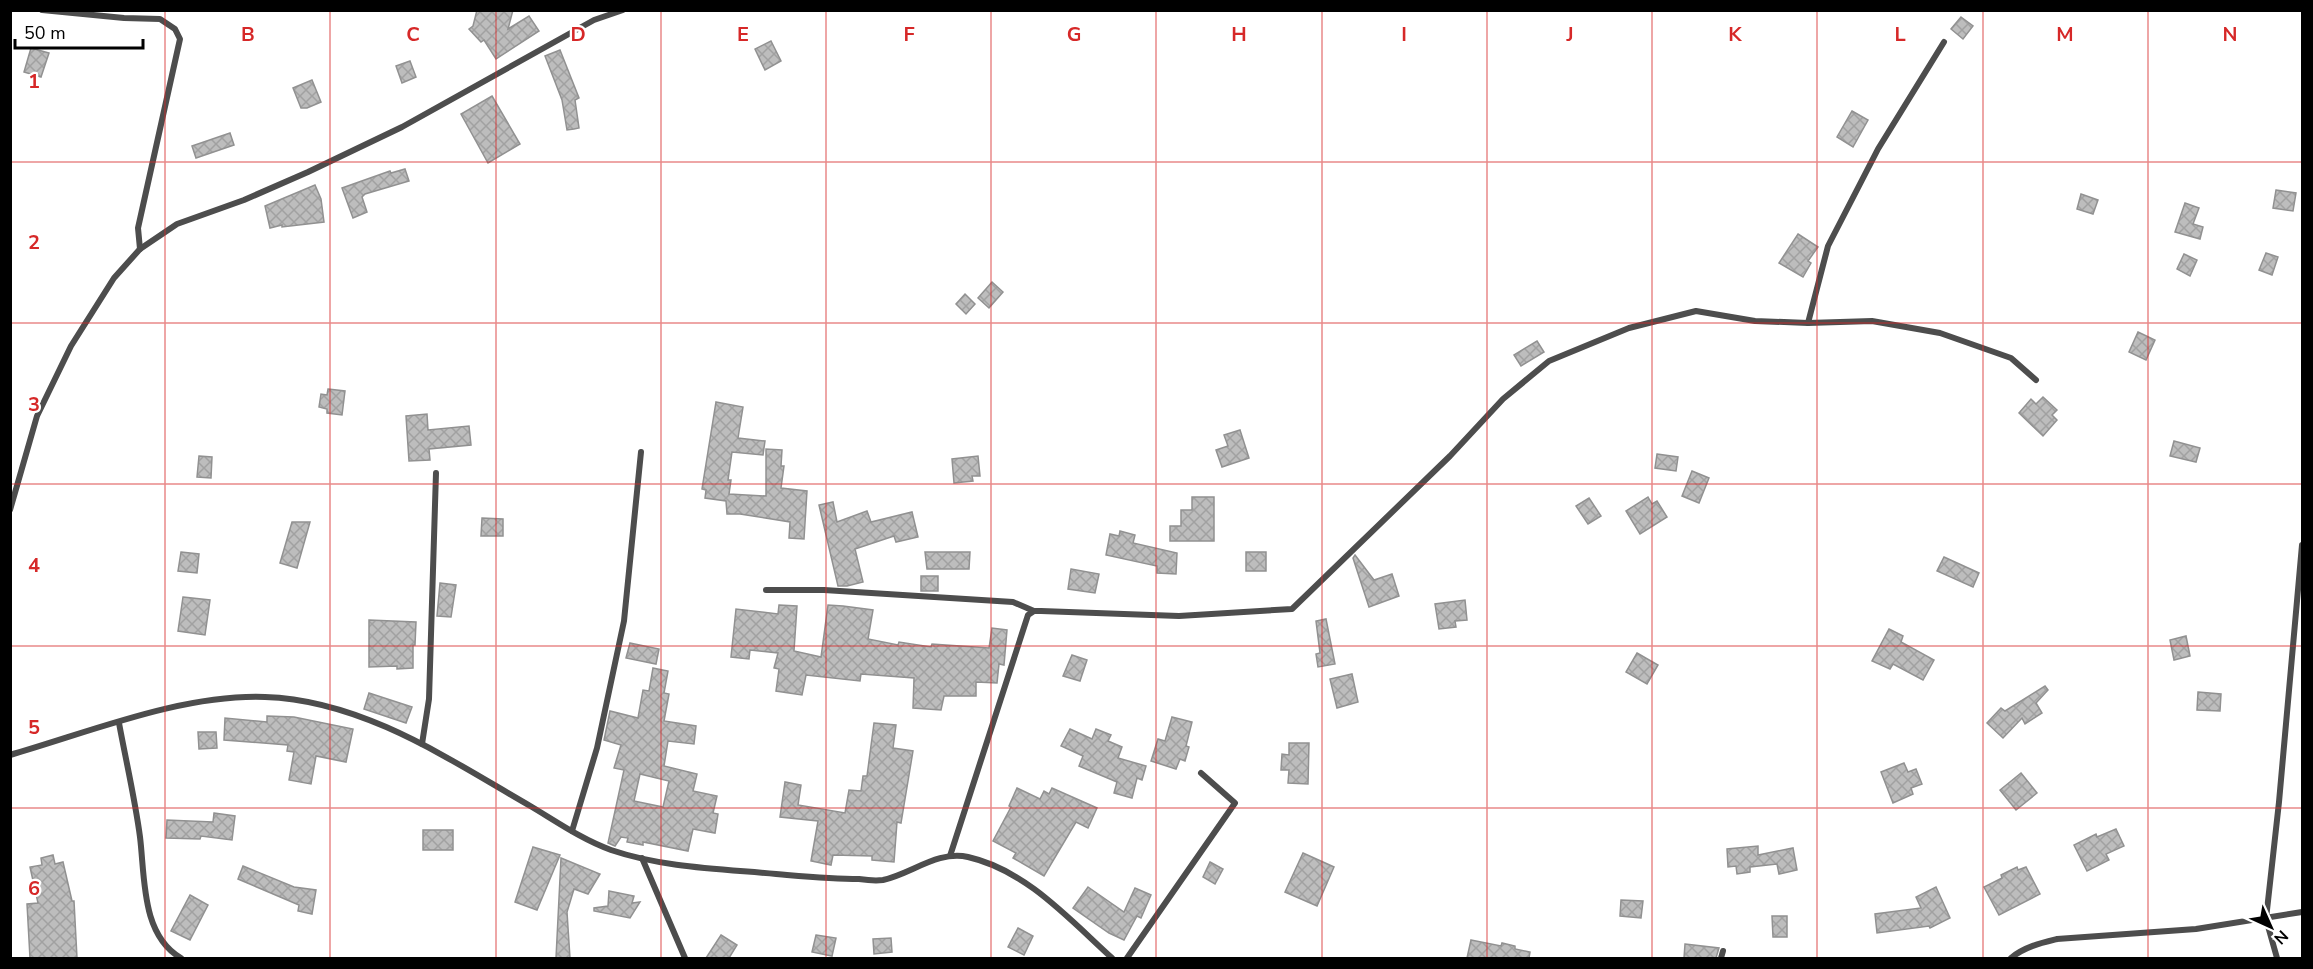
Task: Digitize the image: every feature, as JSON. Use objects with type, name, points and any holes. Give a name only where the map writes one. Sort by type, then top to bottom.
[{"type":"street","points":[[42,10],[160,19],[176,29],[180,39],[138,228],[140,249]]},
{"type":"street","points":[[10,510],[37,416],[46,396],[71,346],[114,278],[140,249],[177,224],[244,200],[402,127],[594,20],[623,10]]},
{"type":"street","points":[[1808,323],[1828,246],[1878,149],[1944,42]]},
{"type":"street","points":[[766,590],[824,590],[1013,602],[1034,611],[1179,616],[1292,609],[1450,456],[1503,399],[1549,361],[1629,328],[1696,311],[1755,321],[1808,323],[1872,321],[1940,333],[2011,358],[2036,380]]},
{"type":"street","points":[[572,831],[597,748],[624,621],[641,452]]},
{"type":"street","points":[[422,744],[429,699],[436,473]]},
{"type":"street","points":[[2277,958],[2266,919],[2302,545]]},
{"type":"street","points":[[950,856],[1028,615],[1034,611]]},
{"type":"street","points":[[10,755],[163,709],[208,701],[267,697],[324,705],[378,724],[422,744],[572,831],[610,849],[669,865],[831,879],[882,880],[950,856],[966,856],[994,865],[1038,892],[1112,958]]},
{"type":"street","points":[[119,723],[140,836],[145,894],[153,922],[162,941],[169,950],[181,958]]},
{"type":"street","points":[[1127,958],[1235,803],[1201,773]]},
{"type":"street","points":[[642,858],[685,958]]},
{"type":"street","points":[[2010,958],[2038,944],[2058,939],[2196,929],[2302,912]]},
{"type":"building","points":[[477,10],[513,10],[508,29],[529,16],[539,31],[496,59],[484,40],[481,42],[469,29],[473,26]]},
{"type":"building","points":[[1961,17],[1973,26],[1963,39],[1951,29]]},
{"type":"building","points":[[771,41],[781,61],[765,70],[755,49]]},
{"type":"building","points":[[31,48],[49,53],[41,77],[24,72]]},
{"type":"building","points":[[560,50],[579,98],[575,100],[579,128],[567,130],[562,100],[545,56]]},
{"type":"building","points":[[410,61],[416,77],[402,83],[396,66]]},
{"type":"building","points":[[312,80],[321,102],[301,108],[293,88]]},
{"type":"building","points":[[492,96],[520,144],[488,163],[461,114]]},
{"type":"building","points":[[1852,111],[1868,120],[1853,147],[1837,137]]},
{"type":"building","points":[[230,133],[234,145],[196,158],[192,146]]},
{"type":"building","points":[[405,169],[409,181],[365,194],[362,197],[367,212],[353,218],[342,188],[390,171],[391,173]]},
{"type":"building","points":[[315,185],[321,199],[324,222],[270,228],[265,206]]},
{"type":"building","points":[[2276,190],[2296,193],[2293,211],[2273,208]]},
{"type":"building","points":[[2081,194],[2098,200],[2093,214],[2077,209]]},
{"type":"building","points":[[2185,203],[2199,208],[2193,224],[2203,227],[2200,239],[2175,232]]},
{"type":"building","points":[[1798,234],[1818,247],[1808,261],[1811,263],[1803,277],[1779,263]]},
{"type":"building","points":[[2266,253],[2278,257],[2272,275],[2259,270]]},
{"type":"building","points":[[2184,254],[2197,260],[2190,276],[2177,269]]},
{"type":"building","points":[[992,282],[1003,292],[989,308],[978,298]]},
{"type":"building","points":[[965,294],[975,304],[966,314],[956,304]]},
{"type":"building","points":[[2138,332],[2155,340],[2146,360],[2129,352]]},
{"type":"building","points":[[1537,341],[1544,352],[1521,366],[1514,355]]},
{"type":"building","points":[[328,389],[345,391],[342,415],[327,413],[327,409],[319,407],[321,394],[327,395]]},
{"type":"building","points":[[2043,397],[2057,410],[2052,415],[2057,420],[2043,436],[2019,413],[2031,399],[2036,404]]},
{"type":"building","points":[[716,402],[743,407],[738,438],[765,441],[763,455],[732,452],[728,480],[731,480],[729,494],[766,496],[766,449],[782,450],[781,466],[784,466],[781,488],[807,491],[804,539],[789,538],[790,522],[727,514],[726,501],[705,498],[706,490],[702,489]]},
{"type":"building","points":[[427,414],[428,430],[469,426],[471,445],[429,449],[430,460],[409,461],[406,416]]},
{"type":"building","points":[[1240,430],[1249,458],[1222,467],[1216,450],[1228,446],[1224,435]]},
{"type":"building","points":[[2174,441],[2200,448],[2196,462],[2170,456]]},
{"type":"building","points":[[1657,454],[1678,457],[1676,471],[1655,468]]},
{"type":"building","points":[[199,456],[212,457],[211,478],[197,477]]},
{"type":"building","points":[[978,456],[980,476],[972,476],[973,481],[954,483],[952,459]]},
{"type":"building","points":[[1692,471],[1709,478],[1699,503],[1682,496]]},
{"type":"building","points":[[1192,497],[1214,497],[1214,541],[1170,541],[1170,526],[1181,526],[1181,510],[1192,510]]},
{"type":"building","points":[[1648,497],[1652,504],[1657,501],[1667,517],[1640,534],[1626,511]]},
{"type":"building","points":[[1589,498],[1601,516],[1588,524],[1576,506]]},
{"type":"building","points":[[833,502],[837,522],[867,511],[871,522],[912,512],[918,537],[896,542],[894,536],[855,549],[863,582],[838,586],[819,505]]},
{"type":"building","points":[[482,518],[503,519],[503,536],[481,536]]},
{"type":"building","points":[[292,522],[310,522],[297,568],[280,563]]},
{"type":"building","points":[[1120,531],[1135,535],[1133,543],[1177,553],[1176,574],[1157,573],[1157,566],[1106,555],[1110,534],[1119,536]]},
{"type":"building","points":[[181,552],[199,554],[197,573],[178,571]]},
{"type":"building","points":[[925,552],[970,552],[969,569],[927,569]]},
{"type":"building","points":[[1246,552],[1266,552],[1266,571],[1246,571]]},
{"type":"building","points":[[1355,555],[1374,580],[1392,574],[1399,596],[1369,607],[1353,558]]},
{"type":"building","points":[[1944,557],[1979,573],[1973,587],[1937,571]]},
{"type":"building","points":[[1071,569],[1099,574],[1095,593],[1068,589]]},
{"type":"building","points":[[921,576],[938,576],[938,591],[921,591]]},
{"type":"building","points":[[440,583],[456,585],[451,617],[437,616]]},
{"type":"building","points":[[183,597],[210,600],[205,635],[178,631]]},
{"type":"building","points":[[1465,600],[1467,620],[1455,621],[1456,627],[1439,629],[1435,604]]},
{"type":"building","points":[[779,605],[797,606],[794,651],[821,657],[828,605],[843,606],[873,610],[868,639],[898,645],[899,642],[931,647],[932,644],[989,648],[992,628],[1007,630],[1004,665],[999,664],[997,683],[976,682],[976,696],[944,696],[941,710],[913,708],[914,678],[861,674],[860,681],[806,675],[802,695],[776,691],[779,669],[774,668],[778,653],[750,650],[749,659],[731,657],[736,609],[778,614]]},
{"type":"building","points":[[1326,619],[1335,664],[1318,667],[1316,654],[1320,653],[1316,621]]},
{"type":"building","points":[[369,620],[416,622],[413,668],[369,667]]},
{"type":"building","points":[[1889,629],[1903,636],[1901,642],[1934,660],[1923,680],[1893,664],[1890,669],[1872,661]]},
{"type":"building","points":[[2186,636],[2190,656],[2174,660],[2170,640]]},
{"type":"building","points":[[630,643],[659,649],[656,664],[626,658]]},
{"type":"building","points":[[1637,653],[1658,665],[1647,684],[1626,672]]},
{"type":"building","points":[[1072,655],[1087,660],[1080,681],[1063,676]]},
{"type":"building","points":[[653,668],[668,671],[664,693],[669,694],[664,721],[696,726],[694,744],[668,741],[664,766],[697,774],[693,791],[717,796],[713,813],[718,814],[715,833],[693,829],[688,851],[643,842],[643,845],[627,842],[628,838],[621,837],[615,846],[608,843],[624,770],[614,768],[621,745],[604,740],[610,711],[638,718],[643,690],[649,691]],"holes":[[[640,774],[669,781],[663,807],[634,801]]]},
{"type":"building","points":[[1352,674],[1358,702],[1337,708],[1330,679]]},
{"type":"building","points":[[2045,686],[2048,690],[2036,703],[2042,713],[2025,724],[2022,718],[2003,738],[1987,723],[2001,708],[2005,711]]},
{"type":"building","points":[[2198,692],[2221,694],[2220,711],[2197,710]]},
{"type":"building","points":[[369,693],[412,707],[406,723],[364,709]]},
{"type":"building","points":[[267,716],[294,717],[353,729],[346,762],[316,756],[311,784],[289,780],[294,752],[287,751],[288,745],[224,740],[225,718],[267,722]]},
{"type":"building","points":[[1172,717],[1192,722],[1185,761],[1180,759],[1176,769],[1151,761],[1158,739],[1165,741]]},
{"type":"building","points":[[874,723],[896,725],[893,748],[913,751],[901,823],[897,822],[894,862],[872,860],[872,856],[833,855],[831,865],[811,861],[818,821],[780,817],[785,782],[801,785],[798,805],[845,813],[849,790],[861,791],[863,776],[867,776]]},
{"type":"building","points":[[1070,729],[1092,739],[1096,729],[1111,735],[1108,741],[1122,747],[1118,758],[1146,766],[1142,780],[1137,778],[1132,798],[1114,793],[1117,782],[1079,766],[1083,756],[1061,746]]},
{"type":"building","points":[[198,732],[216,732],[217,748],[199,749]]},
{"type":"building","points":[[1289,743],[1309,743],[1308,784],[1288,783],[1289,770],[1281,770],[1282,754],[1289,755]]},
{"type":"building","points":[[1904,763],[1908,772],[1916,769],[1922,784],[1911,788],[1913,794],[1893,803],[1881,772]]},
{"type":"building","points":[[2021,773],[2037,793],[2016,810],[2000,790]]},
{"type":"building","points":[[1017,788],[1040,799],[1044,791],[1049,794],[1052,788],[1097,808],[1088,828],[1076,822],[1044,876],[1013,858],[1016,853],[993,841],[1011,807],[1009,806]]},
{"type":"building","points":[[214,813],[235,816],[232,840],[201,836],[200,839],[166,838],[167,820],[213,822]]},
{"type":"building","points":[[2116,829],[2124,846],[2106,854],[2109,860],[2087,871],[2074,845],[2096,834],[2097,837]]},
{"type":"building","points":[[423,830],[453,830],[453,850],[423,850]]},
{"type":"building","points":[[1758,846],[1758,855],[1793,848],[1797,870],[1779,874],[1777,864],[1750,867],[1750,872],[1737,874],[1736,866],[1728,867],[1727,849]]},
{"type":"building","points":[[533,847],[560,855],[537,910],[515,902]]},
{"type":"building","points":[[1303,853],[1334,867],[1317,906],[1285,892]]},
{"type":"building","points":[[53,855],[55,864],[63,862],[72,901],[74,901],[77,958],[30,958],[27,904],[38,903],[30,867],[42,865],[41,858]]},
{"type":"building","points":[[561,858],[600,874],[588,894],[574,889],[567,912],[570,958],[556,958]]},
{"type":"building","points":[[1210,862],[1223,869],[1215,884],[1203,877]]},
{"type":"building","points":[[243,866],[294,887],[316,890],[312,914],[298,911],[299,905],[238,879]]},
{"type":"building","points":[[2017,867],[2018,870],[2026,867],[2040,894],[1999,915],[1984,887]]},
{"type":"building","points":[[1088,887],[1124,912],[1135,888],[1151,895],[1141,918],[1137,916],[1124,940],[1109,933],[1073,908]]},
{"type":"building","points":[[1936,887],[1950,918],[1930,928],[1929,926],[1877,933],[1875,914],[1921,908],[1916,897]]},
{"type":"building","points":[[609,891],[634,896],[632,903],[640,902],[630,918],[594,911],[594,908],[608,906]]},
{"type":"building","points":[[190,895],[208,905],[190,940],[171,931]]},
{"type":"building","points":[[1621,900],[1643,901],[1641,918],[1620,916]]},
{"type":"building","points":[[1772,916],[1787,916],[1787,937],[1773,937]]},
{"type":"building","points":[[1018,928],[1033,936],[1024,955],[1008,947]]},
{"type":"building","points":[[721,935],[737,945],[729,958],[706,958]]},
{"type":"building","points":[[816,935],[836,938],[832,956],[812,952]]},
{"type":"building","points":[[891,938],[892,952],[874,954],[873,939]]},
{"type":"building","points":[[1471,940],[1501,946],[1502,943],[1515,946],[1515,949],[1530,952],[1529,958],[1467,958]]},
{"type":"building","points":[[1685,944],[1719,948],[1716,958],[1684,958]]}]
